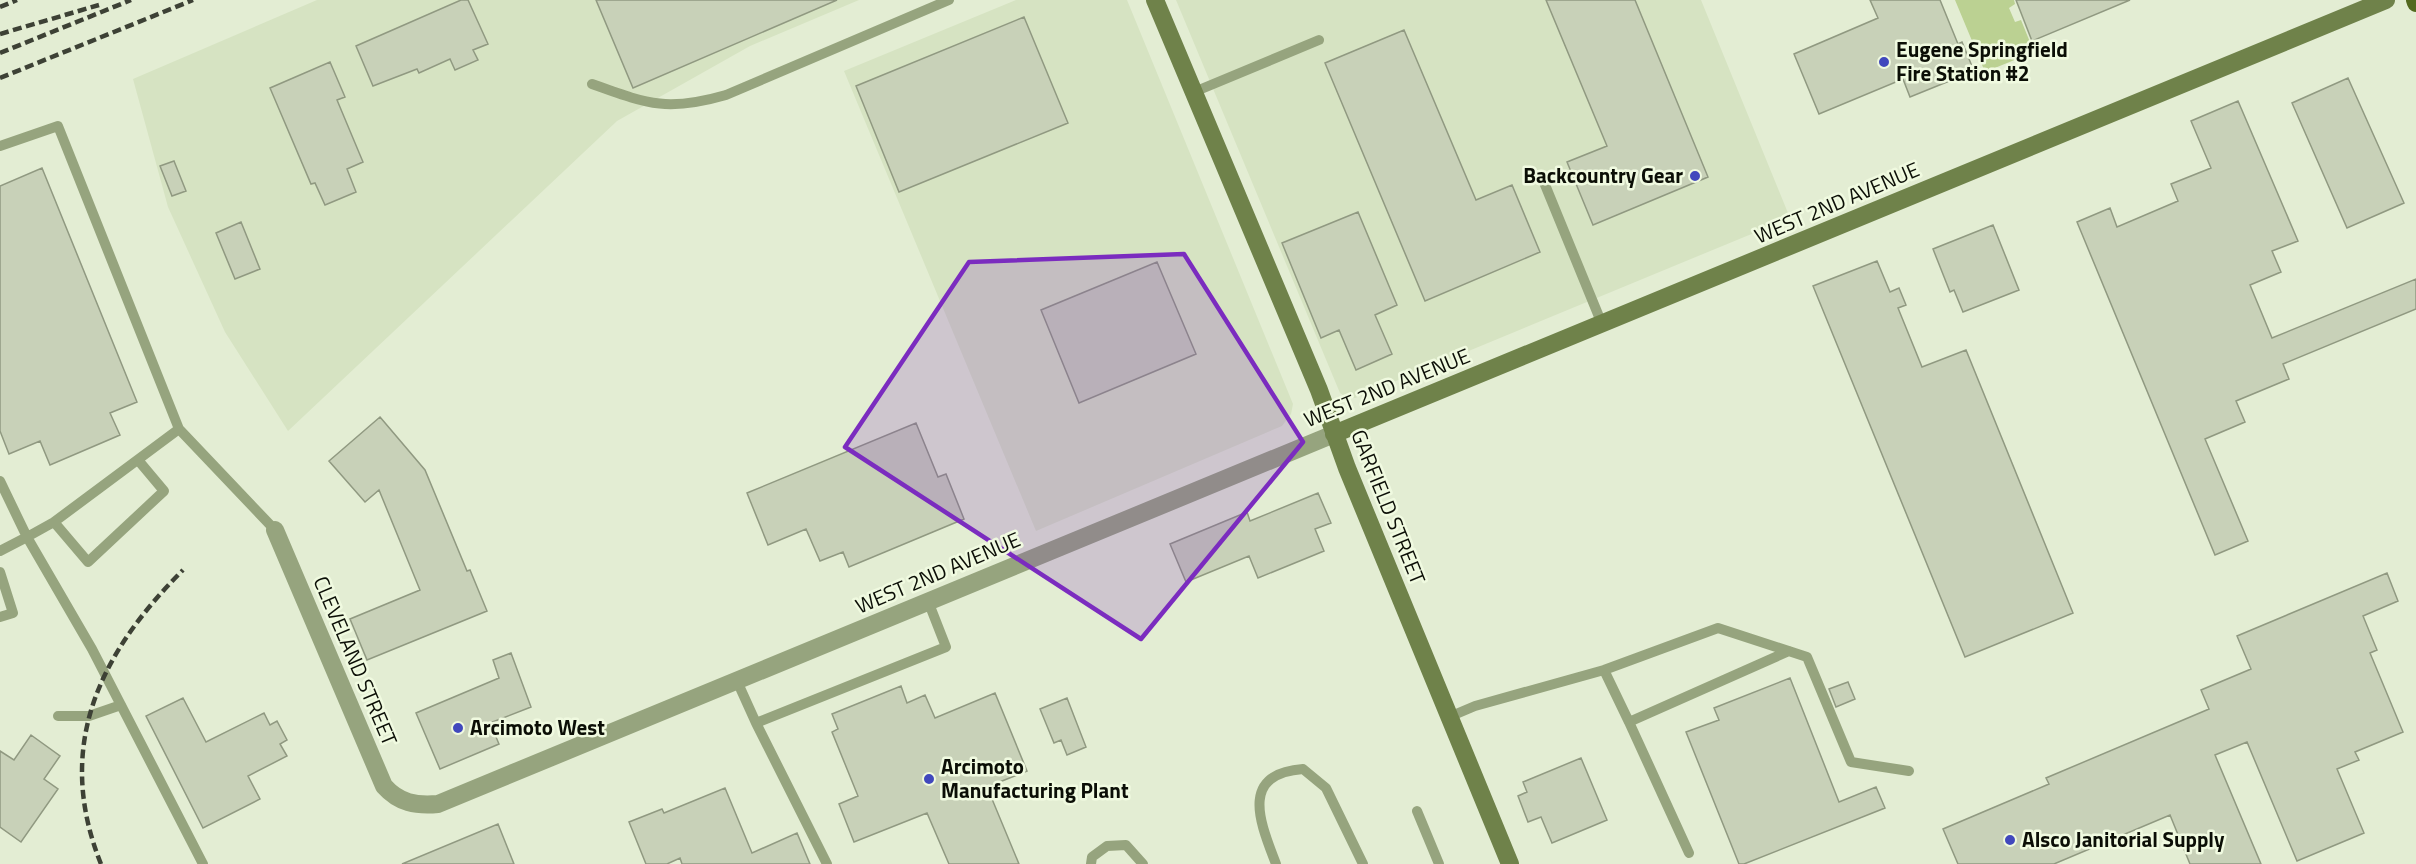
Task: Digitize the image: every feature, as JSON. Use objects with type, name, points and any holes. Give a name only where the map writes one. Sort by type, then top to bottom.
[{"type":"street","name":"GARFIELD STREET","points":[[1155,0],[1319,390],[1334,434],[1510,864]]},
{"type":"street","name":"WEST 2ND AVENUE","points":[[404,801],[420,806],[438,804],[2386,0]]},
{"type":"street","name":"CLEVELAND STREET","points":[[275,530],[377,771],[392,795],[404,801]]},
{"type":"lane","points":[[592,84],[647,103],[674,105],[705,101],[726,95],[949,0]]},
{"type":"lane","points":[[1194,92],[1319,40]]},
{"type":"lane","points":[[0,146],[57,126],[179,429],[275,530]]},
{"type":"lane","points":[[1541,175],[1602,324]]},
{"type":"lane","points":[[0,551],[54,522],[179,429]]},
{"type":"lane","points":[[54,522],[88,562],[164,491],[138,460]]},
{"type":"lane","points":[[0,481],[27,537],[121,705],[203,864]]},
{"type":"lane","points":[[0,572],[13,613],[0,617]]},
{"type":"lane","points":[[756,723],[946,646],[928,601]]},
{"type":"lane","points":[[1449,717],[1475,706],[1604,670],[1718,628],[1807,657],[1851,762],[1909,771]]},
{"type":"lane","points":[[1629,722],[1789,651]]},
{"type":"lane","points":[[1604,670],[1689,853]]},
{"type":"lane","points":[[737,681],[827,864]]},
{"type":"lane","points":[[58,716],[89,716],[121,705]]},
{"type":"lane","points":[[1276,864],[1259,820],[1259,798],[1272,778],[1286,771],[1303,769],[1326,788],[1363,864]]},
{"type":"lane","points":[[1417,811],[1439,864]]},
{"type":"lane","points":[[1092,864],[1092,856],[1107,846],[1126,845],[1143,864]]},
{"type":"highlighted area","points":[[1184,254],[1303,442],[1141,639],[845,447],[969,262]]},
{"type":"shaded area","points":[[317,0],[859,0],[750,46],[617,121],[288,431],[225,332],[168,207],[133,79]]},
{"type":"shaded area","points":[[1016,0],[1127,0],[1293,404],[1291,414],[1282,426],[1036,531],[844,71]]},
{"type":"shaded area","points":[[1176,0],[1701,0],[1790,218],[1355,398],[1346,397],[1340,393]]},
{"type":"green space","points":[[1955,0],[2014,0],[2015,4],[2009,8],[2015,22],[2021,20],[2034,52],[1985,72]]},
{"type":"building","points":[[461,0],[468,0],[488,44],[473,50],[478,60],[455,70],[450,59],[419,73],[417,69],[373,86],[356,46]]},
{"type":"building","points":[[596,0],[837,0],[633,88]]},
{"type":"building","points":[[1546,0],[1635,0],[1708,177],[1593,225],[1567,162],[1607,146]]},
{"type":"building","name":"Eugene Springfield Fire Station #2","points":[[1870,0],[1940,0],[1958,44],[1962,42],[1974,71],[1910,97],[1903,79],[1819,114],[1794,54],[1878,18]]},
{"type":"building","points":[[2016,0],[2130,0],[2032,41]]},
{"type":"building","points":[[1024,17],[1068,123],[899,192],[856,86]]},
{"type":"building","points":[[1404,30],[1476,200],[1512,185],[1540,252],[1425,301],[1325,63]]},
{"type":"building","points":[[330,62],[345,97],[337,100],[363,162],[347,169],[356,192],[325,205],[315,183],[311,184],[270,88]]},
{"type":"building","points":[[2348,78],[2404,203],[2347,228],[2292,103]]},
{"type":"building","points":[[2238,101],[2298,241],[2272,251],[2281,272],[2250,285],[2272,338],[2416,279],[2416,309],[2283,364],[2289,379],[2236,401],[2245,422],[2205,439],[2248,541],[2215,555],[2077,222],[2110,208],[2117,227],[2178,201],[2171,184],[2211,168],[2191,121]]},
{"type":"building","points":[[174,161],[186,191],[172,196],[160,166]]},
{"type":"building","points":[[42,168],[137,402],[110,413],[120,435],[50,465],[40,441],[9,454],[0,431],[0,186]]},
{"type":"building","points":[[1358,212],[1397,305],[1375,315],[1392,354],[1356,370],[1339,330],[1321,338],[1282,243]]},
{"type":"building","points":[[241,222],[260,269],[235,279],[216,233]]},
{"type":"building","points":[[1993,225],[2019,290],[1963,312],[1954,290],[1950,292],[1933,249]]},
{"type":"building","points":[[1877,261],[1890,292],[1899,288],[1906,305],[1898,308],[1922,367],[1966,350],[2073,613],[1965,657],[1813,286]]},
{"type":"building","points":[[1157,262],[1196,354],[1079,403],[1041,310]]},
{"type":"building","points":[[380,417],[425,470],[467,571],[470,570],[487,611],[367,660],[350,619],[420,590],[379,490],[365,502],[329,461]]},
{"type":"building","points":[[916,423],[938,477],[946,474],[964,519],[849,567],[843,552],[820,561],[806,529],[768,545],[747,493]]},
{"type":"building","points":[[1318,493],[1331,523],[1315,529],[1324,551],[1258,578],[1249,556],[1186,582],[1170,544],[1247,512],[1250,521]]},
{"type":"building","points":[[2387,573],[2398,601],[2363,616],[2377,650],[2370,653],[2403,732],[2355,752],[2359,760],[2337,769],[2364,833],[2297,861],[2247,742],[2215,755],[2261,864],[2190,864],[2170,815],[2054,864],[1958,864],[1943,829],[2049,784],[2046,778],[2209,709],[2201,690],[2251,669],[2237,636]]},
{"type":"building","name":"Arcimoto West","points":[[511,653],[531,707],[490,723],[499,744],[440,769],[416,713],[499,678],[493,660]]},
{"type":"building","points":[[1790,678],[1839,802],[1876,787],[1885,808],[1739,864],[1686,732],[1719,720],[1714,708]]},
{"type":"building","points":[[1848,682],[1855,699],[1836,707],[1829,689]]},
{"type":"building","name":"Arcimoto Manufacturing Plant","points":[[901,686],[907,703],[925,695],[935,718],[995,693],[1027,771],[987,787],[1019,864],[949,864],[927,813],[854,842],[839,804],[858,796],[832,732],[838,729],[832,714]]},
{"type":"building","points":[[183,698],[206,742],[264,713],[270,725],[277,721],[287,740],[280,744],[287,756],[248,776],[260,799],[203,828],[146,716]]},
{"type":"building","points":[[1067,698],[1086,747],[1067,755],[1061,740],[1054,743],[1040,709]]},
{"type":"building","points":[[31,735],[60,756],[44,779],[58,789],[21,842],[0,827],[0,751],[14,760]]},
{"type":"building","points":[[1581,758],[1607,820],[1552,843],[1541,817],[1528,822],[1518,796],[1527,792],[1523,782]]},
{"type":"building","points":[[725,788],[752,853],[797,833],[810,864],[682,864],[680,858],[667,864],[646,864],[629,822],[662,809],[664,813]]},
{"type":"building","points":[[498,824],[514,864],[402,864]]},
{"type":"railway","points":[[0,7],[17,0]]},
{"type":"railway","points":[[0,53],[131,0]]},
{"type":"railway","points":[[0,78],[193,0]]},
{"type":"railway","points":[[0,34],[99,5]]},
{"type":"railway","points":[[101,864],[88,821],[82,781],[84,742],[93,705],[108,669],[128,635],[153,602],[183,570]]},
{"type":"place","name":"Eugene Springfield Fire Station #2","points":[[1884,62]]},
{"type":"place","name":"Backcountry Gear","points":[[1695,176]]},
{"type":"place","name":"Arcimoto West","points":[[458,728]]},
{"type":"place","name":"Arcimoto Manufacturing Plant","points":[[929,779]]},
{"type":"place","name":"Alsco Janitorial Supply","points":[[2010,840]]}]
